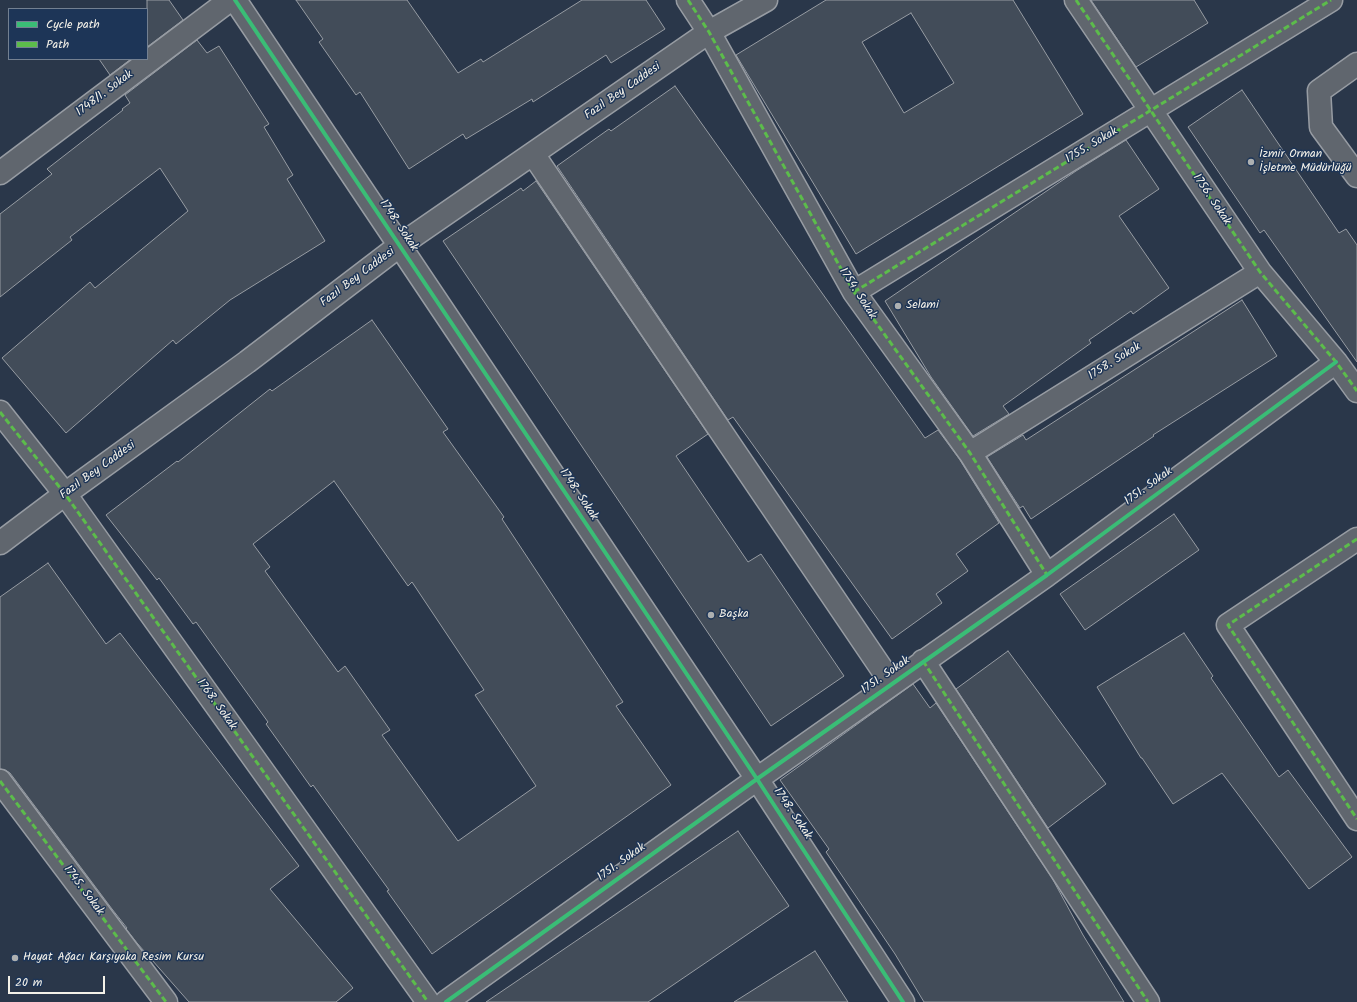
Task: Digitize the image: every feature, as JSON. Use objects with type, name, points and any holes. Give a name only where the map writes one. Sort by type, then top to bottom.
[{"type":"street","name":"1748/1. Sokak","points":[[0,173],[230,0]]},
{"type":"street","name":"1748. Sokak","points":[[235,0],[756,779],[903,1002]]},
{"type":"street","name":"1754. Sokak","points":[[688,0],[709,32],[854,292],[970,452],[1046,575]]},
{"type":"street","name":"Fazıl Bey Caddesi","points":[[0,543],[246,362],[399,246],[709,32],[766,0]]},
{"type":"street","name":"1756. Sokak","points":[[1076,0],[1260,272],[1336,362],[1357,391]]},
{"type":"street","name":"1755. Sokak","points":[[854,292],[1331,0]]},
{"type":"street","points":[[1357,64],[1319,91],[1321,127],[1357,176]]},
{"type":"street","points":[[533,154],[892,684]]},
{"type":"street","name":"1758. Sokak","points":[[970,452],[1260,272]]},
{"type":"street","name":"1751. Sokak","points":[[446,1002],[756,779],[1046,575],[1336,362]]},
{"type":"street","name":"1768. Sokak","points":[[0,412],[65,494],[428,1002]]},
{"type":"street","points":[[1357,539],[1228,625],[1357,819]]},
{"type":"street","points":[[923,661],[1148,1002]]},
{"type":"street","name":"1745. Sokak","points":[[0,781],[166,1002]]},
{"type":"building","points":[[147,0],[169,0],[183,20],[148,46],[148,8]]},
{"type":"building","points":[[296,0],[407,0],[458,73],[481,59],[483,62],[582,0],[646,0],[665,29],[611,63],[606,55],[533,102],[532,99],[466,139],[463,134],[409,169],[360,92],[356,95],[319,42],[323,39]]},
{"type":"building","points":[[826,0],[1013,0],[1083,114],[856,254],[736,55]],"holes":[[[911,13],[954,83],[904,113],[862,42]]]},
{"type":"building","points":[[1091,0],[1194,0],[1208,23],[1136,67]]},
{"type":"building","points":[[197,40],[207,53],[219,46],[269,124],[264,127],[293,175],[287,179],[325,241],[230,300],[176,344],[173,340],[66,433],[2,358],[90,282],[95,288],[188,211],[160,168],[70,237],[72,240],[0,297],[0,214],[52,174],[47,169],[123,110],[122,109],[130,103],[125,95]]},
{"type":"building","points":[[100,60],[130,60],[110,75]]},
{"type":"building","points":[[675,86],[925,438],[938,430],[960,460],[999,523],[956,554],[968,571],[936,594],[942,603],[892,639],[733,417],[728,420],[557,166],[609,129],[611,131]]},
{"type":"building","points":[[1242,90],[1339,233],[1346,229],[1357,245],[1357,362],[1264,230],[1260,233],[1188,127]]},
{"type":"building","points":[[1126,140],[1159,189],[1119,216],[1169,288],[1133,314],[1131,311],[1089,340],[1091,343],[1003,406],[1009,414],[973,436],[931,377],[885,301],[1076,171]]},
{"type":"building","points":[[536,181],[708,434],[676,456],[748,562],[761,554],[844,676],[771,726],[443,241],[521,188],[523,191]]},
{"type":"building","points":[[1242,300],[1277,356],[1153,435],[1154,436],[1031,519],[1023,506],[1020,508],[987,457],[1023,435],[1026,440]]},
{"type":"building","points":[[372,320],[448,429],[443,432],[504,517],[502,519],[623,702],[616,706],[671,785],[432,954],[387,891],[389,890],[313,785],[311,787],[266,724],[268,722],[196,622],[193,624],[159,578],[157,580],[106,515],[177,461],[178,462],[270,389],[272,391]],"holes":[[[334,481],[408,586],[412,582],[484,690],[475,695],[536,786],[458,841],[382,735],[390,730],[345,666],[338,672],[265,571],[270,567],[253,544]]]},
{"type":"building","points":[[1174,514],[1199,550],[1085,630],[1060,594]]},
{"type":"building","points":[[48,563],[106,644],[120,633],[299,866],[270,889],[353,988],[336,1002],[189,1002],[126,929],[127,928],[10,773],[0,769],[0,597]]},
{"type":"building","points":[[1184,633],[1213,676],[1211,678],[1279,777],[1288,770],[1352,857],[1309,889],[1222,773],[1173,804],[1141,758],[1097,687]]},
{"type":"building","points":[[1008,651],[1106,784],[1048,828],[956,689]]},
{"type":"building","points":[[913,684],[930,708],[936,703],[1052,878],[1083,935],[1124,1002],[924,1002],[895,954],[826,852],[829,849],[780,780]]},
{"type":"building","points":[[738,831],[789,906],[648,1002],[486,1002]]},
{"type":"building","points":[[815,951],[848,1002],[734,1002]]},
{"type":"marked path","points":[[688,0],[709,32],[854,292],[970,453],[1047,575]]},
{"type":"marked path","points":[[1076,0],[1260,272],[1336,362],[1357,391]]},
{"type":"marked path","points":[[854,292],[1331,0]]},
{"type":"marked path","points":[[0,412],[65,494],[428,1002]]},
{"type":"marked path","points":[[1357,539],[1228,625],[1357,819]]},
{"type":"marked path","points":[[923,661],[1148,1002]]},
{"type":"marked path","points":[[0,781],[166,1002]]},
{"type":"cycle path","points":[[235,0],[757,779],[903,1002]]},
{"type":"cycle path","points":[[446,1002],[757,779],[1047,575],[1336,362]]},
{"type":"place","name":"İzmir Orman İşletme Müdürlüğü","points":[[1251,162]]},
{"type":"place","name":"Selami","points":[[898,306]]},
{"type":"place","name":"Başka","points":[[711,615]]},
{"type":"place","name":"Hayat Ağacı Karşıyaka Resim Kursu","points":[[15,958]]}]
